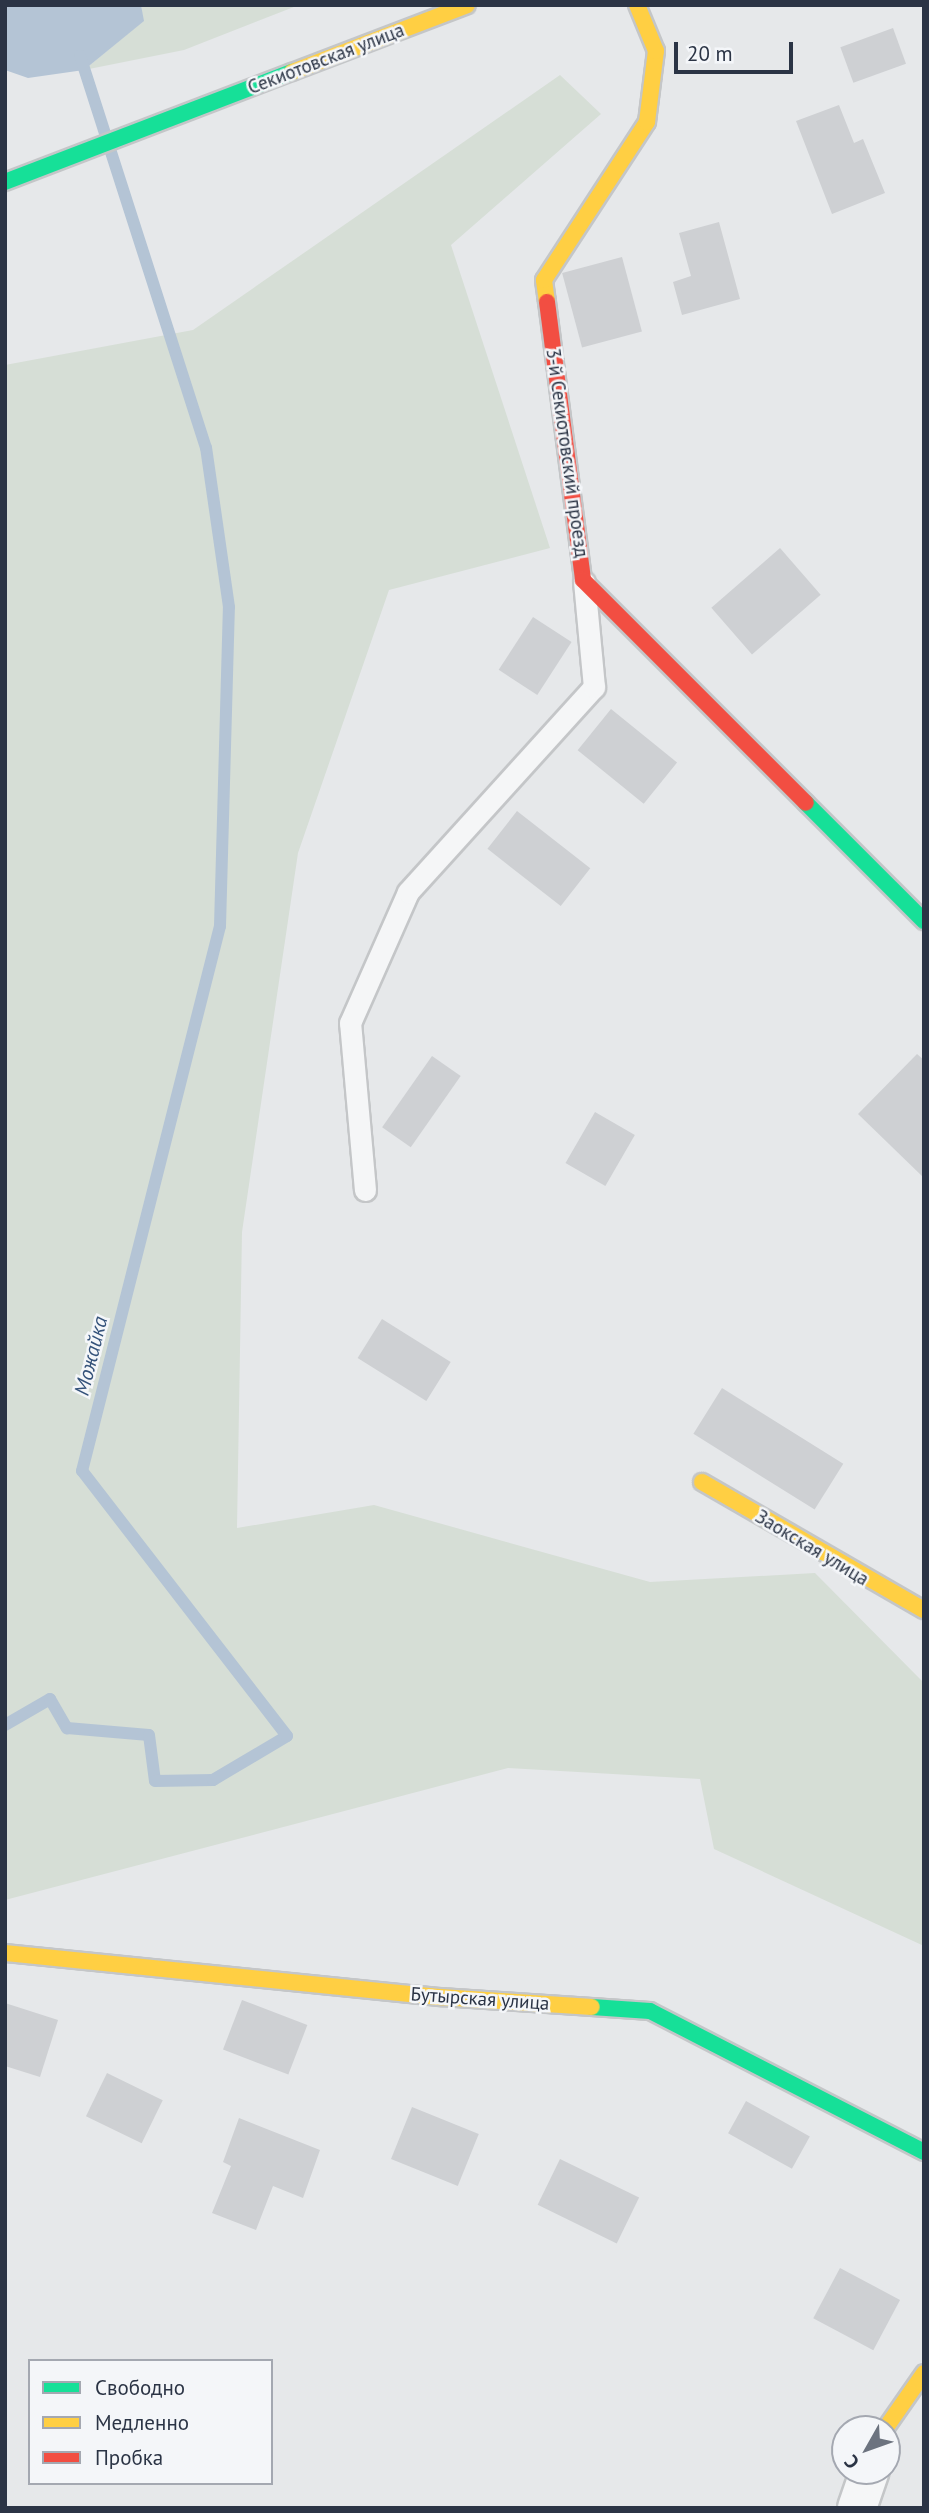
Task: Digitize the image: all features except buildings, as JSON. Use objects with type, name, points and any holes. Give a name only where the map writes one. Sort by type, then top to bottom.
[{"type":"street","name":"Секиотовская улица","points":[[5,182],[467,5]]},
{"type":"street","name":"3-й Секиотовский проезд","points":[[638,5],[656,51],[647,122],[544,280],[583,580],[924,921]]},
{"type":"street","name":"Заокская улица","points":[[702,1482],[924,1610]]},
{"type":"street","name":"Бутырская улица","points":[[5,1953],[441,1997],[650,2011],[924,2152]]},
{"type":"street","points":[[895,2415],[924,2373]]},
{"type":"street","points":[[857,2508],[865,2485]]},
{"type":"lane","points":[[365,1190],[350,1023],[408,892],[594,687],[583,580]]},
{"type":"shaded area","points":[[141,5],[299,5],[184,50],[84,70],[143,21]]},
{"type":"shaded area","points":[[560,75],[601,114],[451,245],[550,548],[389,590],[298,853],[242,1232],[237,1528],[374,1505],[650,1582],[815,1573],[924,1683],[924,1946],[714,1849],[700,1779],[508,1768],[5,1900],[5,365],[193,330]]},
{"type":"water","points":[[5,5],[141,5],[144,21],[84,70],[28,78],[5,70]]},
{"type":"waterway","name":"Можайка","points":[[5,1725],[50,1699],[67,1728],[149,1735],[155,1781],[213,1780],[287,1736],[82,1471],[220,926],[229,607],[206,448],[80,56]]},
{"type":"traffic: fast","points":[[5,182],[292,72]]},
{"type":"traffic: fast","points":[[806,803],[924,921]]},
{"type":"traffic: fast","points":[[592,2007],[650,2011],[924,2152]]},
{"type":"traffic: slow","points":[[292,72],[467,5]]},
{"type":"traffic: slow","points":[[547,302],[544,280],[647,122],[656,51],[637,5]]},
{"type":"traffic: slow","points":[[702,1482],[924,1610]]},
{"type":"traffic: slow","points":[[5,1953],[441,1997],[592,2007]]},
{"type":"traffic: slow","points":[[895,2415],[924,2373]]},
{"type":"traffic: jam","points":[[547,302],[583,580],[806,803]]}]
